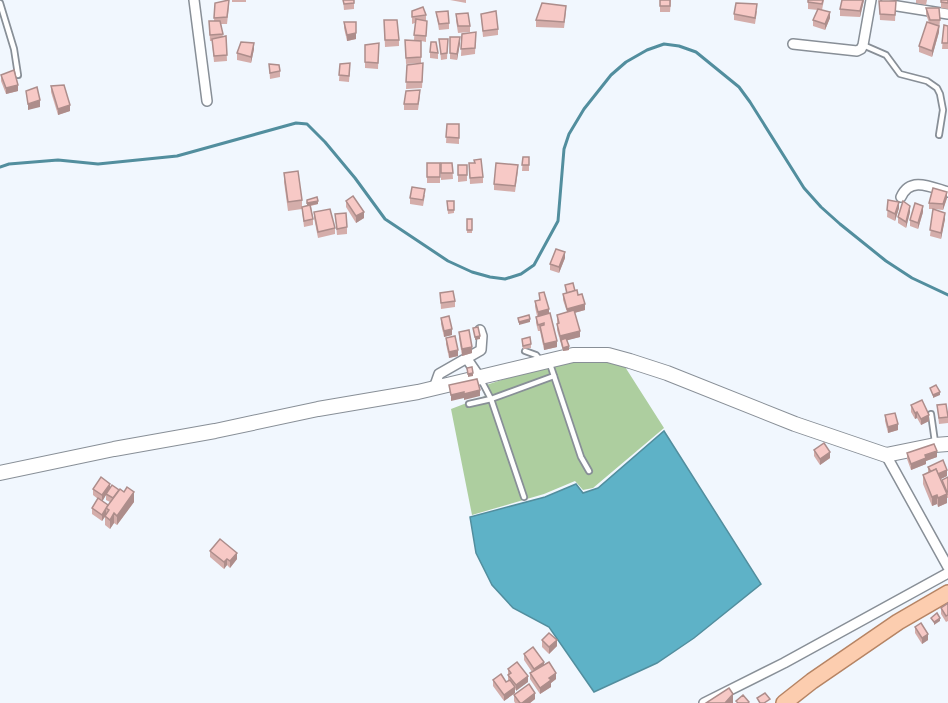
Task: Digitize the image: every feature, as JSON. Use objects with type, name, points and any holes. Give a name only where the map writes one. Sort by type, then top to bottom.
[{"type":"main road","points":[[784,703],[898,622],[948,593]]},
{"type":"street","points":[[194,0],[207,100]]},
{"type":"street","points":[[793,44],[856,51],[861,49],[871,1],[948,14]]},
{"type":"street","points":[[901,197],[904,190],[912,185],[920,184],[948,192]]},
{"type":"street","points":[[434,388],[439,375],[481,350],[480,330]]},
{"type":"street","points":[[0,473],[434,388],[573,355],[590,354],[608,355],[667,373],[795,423],[886,454],[941,445]]},
{"type":"street","points":[[467,359],[480,378]]},
{"type":"street","points":[[886,454],[948,567]]},
{"type":"street","points":[[704,703],[784,663],[948,573]]},
{"type":"lane","points":[[0,3],[14,49],[18,75]]},
{"type":"lane","points":[[863,45],[886,55],[900,74],[927,81],[937,88],[943,110],[939,135]]},
{"type":"lane","points":[[525,351],[545,362],[554,376],[581,457],[589,471]]},
{"type":"lane","points":[[469,404],[492,399],[554,376]]},
{"type":"lane","points":[[480,378],[492,399],[524,497]]},
{"type":"lane","points":[[931,414],[941,445]]},
{"type":"green space","points":[[620,359],[664,428],[593,488],[583,490],[575,481],[544,494],[472,515],[451,409],[485,396],[483,386],[557,362]]},
{"type":"water","points":[[664,431],[761,584],[694,638],[657,663],[594,692],[549,627],[513,608],[492,585],[476,553],[470,517],[545,497],[576,484],[583,493],[598,488]]},
{"type":"building","points":[[229,0],[227,17],[214,18],[215,3]]},
{"type":"building","points":[[343,0],[354,0],[354,3],[344,4]]},
{"type":"building","points":[[660,0],[670,0],[670,6],[660,6]]},
{"type":"building","points":[[808,0],[823,0],[822,4],[808,2]]},
{"type":"building","points":[[842,0],[863,0],[860,11],[840,9]]},
{"type":"building","points":[[879,1],[896,1],[895,15],[880,14]]},
{"type":"building","points":[[542,3],[566,6],[564,22],[536,20]]},
{"type":"building","points":[[736,3],[757,4],[755,18],[734,14]]},
{"type":"building","points":[[423,7],[426,15],[412,17],[412,11]]},
{"type":"building","points":[[926,8],[939,8],[940,20],[930,20]]},
{"type":"building","points":[[818,9],[830,12],[825,24],[813,20]]},
{"type":"building","points":[[448,11],[449,23],[439,24],[436,12]]},
{"type":"building","points":[[496,11],[498,29],[483,31],[481,14]]},
{"type":"building","points":[[468,13],[470,26],[458,26],[456,14]]},
{"type":"building","points":[[416,19],[427,21],[426,36],[414,35]]},
{"type":"building","points":[[384,20],[397,20],[399,40],[385,40]]},
{"type":"building","points":[[209,21],[220,21],[223,34],[210,35]]},
{"type":"building","points":[[344,22],[356,22],[356,33],[347,35]]},
{"type":"building","points":[[927,22],[939,26],[932,51],[919,46]]},
{"type":"building","points":[[944,25],[948,26],[948,43],[942,43]]},
{"type":"building","points":[[476,32],[475,48],[461,49],[462,34]]},
{"type":"building","points":[[226,36],[227,55],[214,56],[212,39]]},
{"type":"building","points":[[450,37],[460,37],[457,54],[450,53]]},
{"type":"building","points":[[439,39],[448,39],[447,53],[441,54]]},
{"type":"building","points":[[405,40],[421,41],[421,57],[406,58]]},
{"type":"building","points":[[241,42],[254,43],[251,57],[237,53]]},
{"type":"building","points":[[431,42],[436,42],[438,53],[430,52]]},
{"type":"building","points":[[379,43],[378,63],[365,62],[365,45]]},
{"type":"building","points":[[350,63],[349,76],[339,75],[340,64]]},
{"type":"building","points":[[423,63],[422,82],[406,82],[407,65]]},
{"type":"building","points":[[269,64],[279,65],[280,71],[270,73]]},
{"type":"building","points":[[14,70],[18,85],[6,88],[1,75]]},
{"type":"building","points":[[64,85],[70,105],[58,109],[51,86]]},
{"type":"building","points":[[37,87],[40,100],[28,104],[26,91]]},
{"type":"building","points":[[420,90],[418,104],[404,104],[406,91]]},
{"type":"building","points":[[447,124],[459,124],[459,138],[446,137]]},
{"type":"building","points":[[523,157],[529,157],[529,165],[522,165]]},
{"type":"building","points":[[481,159],[483,177],[470,178],[469,163],[475,163],[474,160]]},
{"type":"building","points":[[427,163],[440,163],[440,177],[427,177]]},
{"type":"building","points":[[441,163],[452,163],[453,173],[441,173]]},
{"type":"building","points":[[496,163],[518,165],[515,186],[494,184]]},
{"type":"building","points":[[458,165],[467,165],[467,175],[458,175]]},
{"type":"building","points":[[298,171],[302,200],[288,202],[284,173]]},
{"type":"building","points":[[412,187],[425,189],[423,200],[410,198]]},
{"type":"building","points":[[933,188],[947,192],[943,204],[929,203]]},
{"type":"building","points":[[353,196],[364,212],[356,216],[346,201]]},
{"type":"building","points":[[317,197],[318,201],[307,203],[307,200]]},
{"type":"building","points":[[888,200],[899,202],[895,214],[887,210]]},
{"type":"building","points":[[447,201],[454,201],[454,210],[448,210]]},
{"type":"building","points":[[903,201],[910,206],[906,222],[898,217]]},
{"type":"building","points":[[915,203],[923,206],[918,223],[910,220]]},
{"type":"building","points":[[310,205],[313,219],[304,221],[302,207]]},
{"type":"building","points":[[330,209],[335,228],[318,232],[314,212]]},
{"type":"building","points":[[933,209],[945,213],[941,233],[930,230]]},
{"type":"building","points":[[346,213],[347,227],[337,229],[335,214]]},
{"type":"building","points":[[467,219],[472,219],[472,230],[467,230]]},
{"type":"building","points":[[556,249],[565,252],[559,267],[550,264]]},
{"type":"building","points":[[573,283],[575,291],[567,293],[565,285]]},
{"type":"building","points":[[577,290],[578,295],[582,294],[585,304],[567,309],[563,294]]},
{"type":"building","points":[[453,291],[455,301],[441,303],[440,293]]},
{"type":"building","points":[[544,292],[549,309],[538,312],[535,301],[540,300],[539,293]]},
{"type":"building","points":[[574,310],[580,331],[560,336],[557,315]]},
{"type":"building","points":[[550,313],[557,341],[544,344],[540,326],[544,323],[538,325],[536,317]]},
{"type":"building","points":[[529,315],[530,319],[519,322],[518,318]]},
{"type":"building","points":[[449,316],[452,329],[444,331],[441,318]]},
{"type":"building","points":[[478,327],[480,336],[475,337],[473,328]]},
{"type":"building","points":[[469,330],[472,347],[462,349],[459,332]]},
{"type":"building","points":[[455,336],[458,350],[449,352],[446,338]]},
{"type":"building","points":[[530,337],[531,344],[523,346],[522,339]]},
{"type":"building","points":[[566,338],[569,346],[563,348],[561,340]]},
{"type":"building","points":[[472,367],[473,373],[468,374],[467,368]]},
{"type":"building","points":[[477,379],[480,390],[451,395],[449,385]]},
{"type":"building","points":[[936,385],[940,392],[933,395],[930,388]]},
{"type":"building","points":[[922,400],[929,415],[921,419],[911,405]]},
{"type":"building","points":[[946,404],[948,417],[939,418],[937,405]]},
{"type":"building","points":[[895,413],[898,424],[888,427],[885,415]]},
{"type":"building","points":[[824,443],[830,452],[820,459],[814,450]]},
{"type":"building","points":[[934,444],[937,451],[911,464],[907,453]]},
{"type":"building","points":[[943,460],[947,470],[938,474],[936,469],[931,472],[928,467]]},
{"type":"building","points":[[936,469],[947,494],[938,498],[937,495],[932,497],[923,475]]},
{"type":"building","points":[[101,477],[110,484],[102,495],[93,489]]},
{"type":"building","points":[[948,477],[948,492],[947,492],[942,480]]},
{"type":"building","points":[[112,485],[119,490],[113,498],[106,494]]},
{"type":"building","points":[[127,487],[134,492],[117,516],[114,513],[110,520],[105,516],[109,510],[106,508],[120,489],[124,492]]},
{"type":"building","points":[[98,498],[108,505],[102,515],[92,508]]},
{"type":"building","points":[[220,539],[237,553],[230,561],[227,559],[224,562],[210,551]]},
{"type":"building","points":[[948,603],[948,615],[946,616],[941,608]]},
{"type":"building","points":[[937,613],[940,618],[934,622],[931,618]]},
{"type":"building","points":[[921,623],[928,634],[922,638],[915,627]]},
{"type":"building","points":[[549,633],[557,640],[549,647],[542,640]]},
{"type":"building","points":[[533,647],[544,662],[534,669],[524,654]]},
{"type":"building","points":[[517,662],[528,676],[516,685],[508,675],[511,673],[508,669]]},
{"type":"building","points":[[549,662],[556,673],[540,688],[530,673]]},
{"type":"building","points":[[501,674],[506,682],[510,680],[515,687],[504,695],[493,680]]},
{"type":"building","points":[[529,684],[535,693],[520,703],[514,695]]},
{"type":"building","points":[[729,688],[733,694],[725,703],[706,703]]},
{"type":"building","points":[[765,693],[770,699],[760,703],[757,698]]},
{"type":"building","points":[[743,695],[749,702],[738,703],[736,701]]},
{"type":"waterway","points":[[0,167],[9,164],[58,160],[98,164],[177,156],[296,123],[307,124],[355,178],[385,219],[448,261],[472,272],[505,279],[521,274],[534,265],[558,221],[564,149],[569,134],[584,109],[611,75],[626,62],[647,50],[664,44],[679,46],[696,52],[739,87],[804,188],[821,207],[886,261],[912,278],[948,295]]}]
